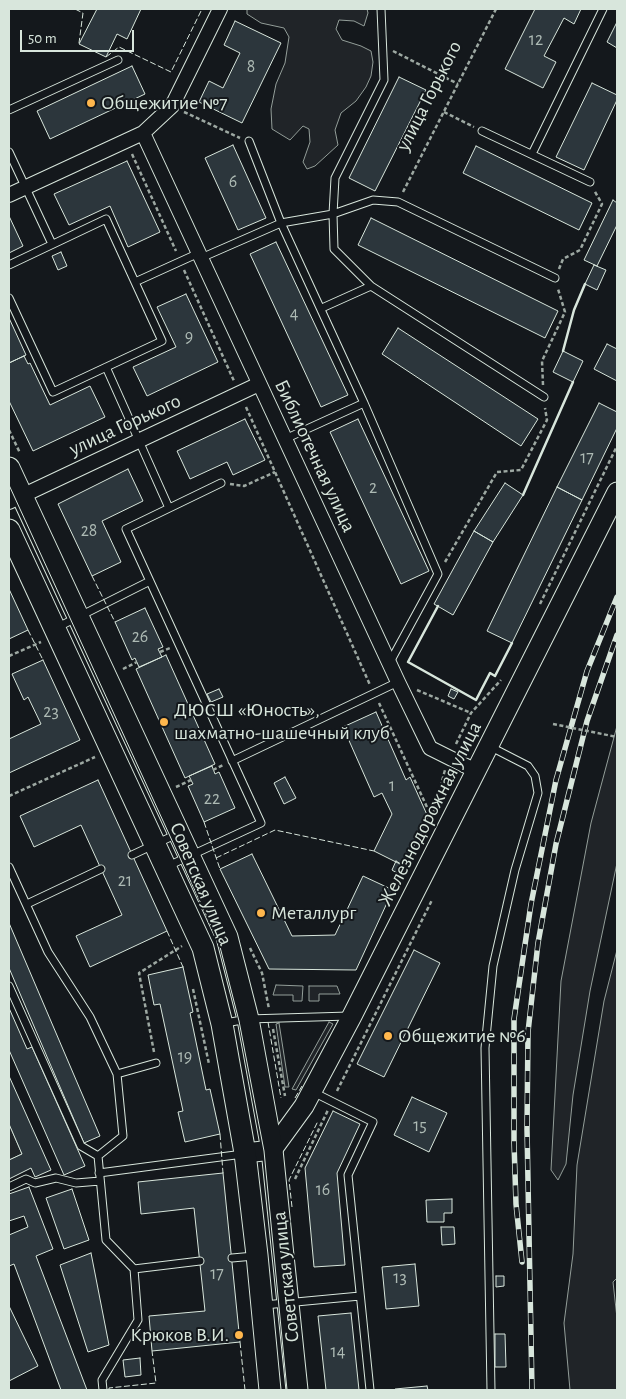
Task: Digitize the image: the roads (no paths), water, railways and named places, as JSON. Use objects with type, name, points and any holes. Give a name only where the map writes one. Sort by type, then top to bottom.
[{"type":"main road","name":"Советская улица","points":[[9,468],[15,499],[78,617],[180,832],[227,937],[248,1019],[272,1150],[297,1390]]},
{"type":"main road","name":"Железнодорожная улица","points":[[272,1150],[304,1106],[352,1016],[617,492]]},
{"type":"main road","name":"Советская улица","points":[[9,530],[49,635],[155,844],[203,948],[222,1024],[245,1153],[270,1390]]},
{"type":"main road","points":[[245,1153],[272,1150]]},
{"type":"street","points":[[9,195],[143,133],[172,106],[220,9]]},
{"type":"street","name":"Библиотечная улица","points":[[143,133],[430,748],[476,771]]},
{"type":"street","name":"улица Горького","points":[[15,499],[259,384]]},
{"type":"lane","points":[[381,9],[384,80],[335,178],[334,249],[371,286],[544,397]]},
{"type":"lane","points":[[532,154],[603,9]]},
{"type":"lane","points":[[9,110],[118,60]]},
{"type":"lane","points":[[482,131],[590,182]]},
{"type":"lane","points":[[249,141],[281,223],[322,308],[438,574],[389,663]]},
{"type":"lane","points":[[9,152],[52,244]]},
{"type":"lane","points":[[135,282],[180,261],[281,223],[333,214],[373,200],[398,202],[555,278]]},
{"type":"lane","points":[[9,264],[106,219],[162,340],[53,392],[9,298]]},
{"type":"lane","points":[[322,308],[371,286]]},
{"type":"lane","points":[[106,367],[169,508]]},
{"type":"lane","points":[[285,439],[364,403]]},
{"type":"lane","points":[[166,867],[261,823],[126,529],[221,483]]},
{"type":"lane","points":[[49,635],[78,617],[150,581]]},
{"type":"lane","points":[[232,761],[398,682]]},
{"type":"lane","points":[[489,746],[528,766],[535,776],[538,793],[515,870],[493,966],[485,1048],[491,1390]]},
{"type":"lane","points":[[132,855],[180,832]]},
{"type":"lane","points":[[9,867],[48,952],[90,1017],[117,1074],[123,1136],[98,1156]]},
{"type":"lane","points":[[27,904],[101,869]]},
{"type":"lane","points":[[9,986],[81,1146],[98,1156]]},
{"type":"lane","points":[[222,1024],[248,1019],[352,1016]]},
{"type":"lane","points":[[117,1074],[156,1063]]},
{"type":"lane","points":[[312,1091],[373,1122],[348,1175],[370,1390]]},
{"type":"lane","points":[[9,1187],[26,1179],[35,1182],[56,1178],[76,1183],[100,1177],[245,1153]]},
{"type":"lane","points":[[98,1156],[106,1240],[134,1268],[138,1320],[102,1380],[103,1390]]},
{"type":"lane","points":[[232,1258],[257,1256]]},
{"type":"lane","points":[[134,1268],[200,1262]]},
{"type":"lane","points":[[261,1305],[360,1296]]},
{"type":"tram line","points":[[9,485],[219,943],[239,1021],[264,1151],[287,1390]]},
{"type":"railway","points":[[522,1262],[516,1204],[514,1019],[531,904],[556,780],[587,671],[617,597]]},
{"type":"railway","points":[[532,1390],[527,1129],[528,1032],[538,943],[556,844],[587,721],[617,635]]},
{"type":"place","name":"Общежитие №7","points":[[91,103]]},
{"type":"place","name":"ДЮСШ «Юность», шахматно-шашечный клуб","points":[[164,722]]},
{"type":"place","name":"Металлург","points":[[261,913]]},
{"type":"place","name":"Общежитие №6","points":[[388,1036]]},
{"type":"place","name":"Крюков В.И.","points":[[239,1335]]}]
